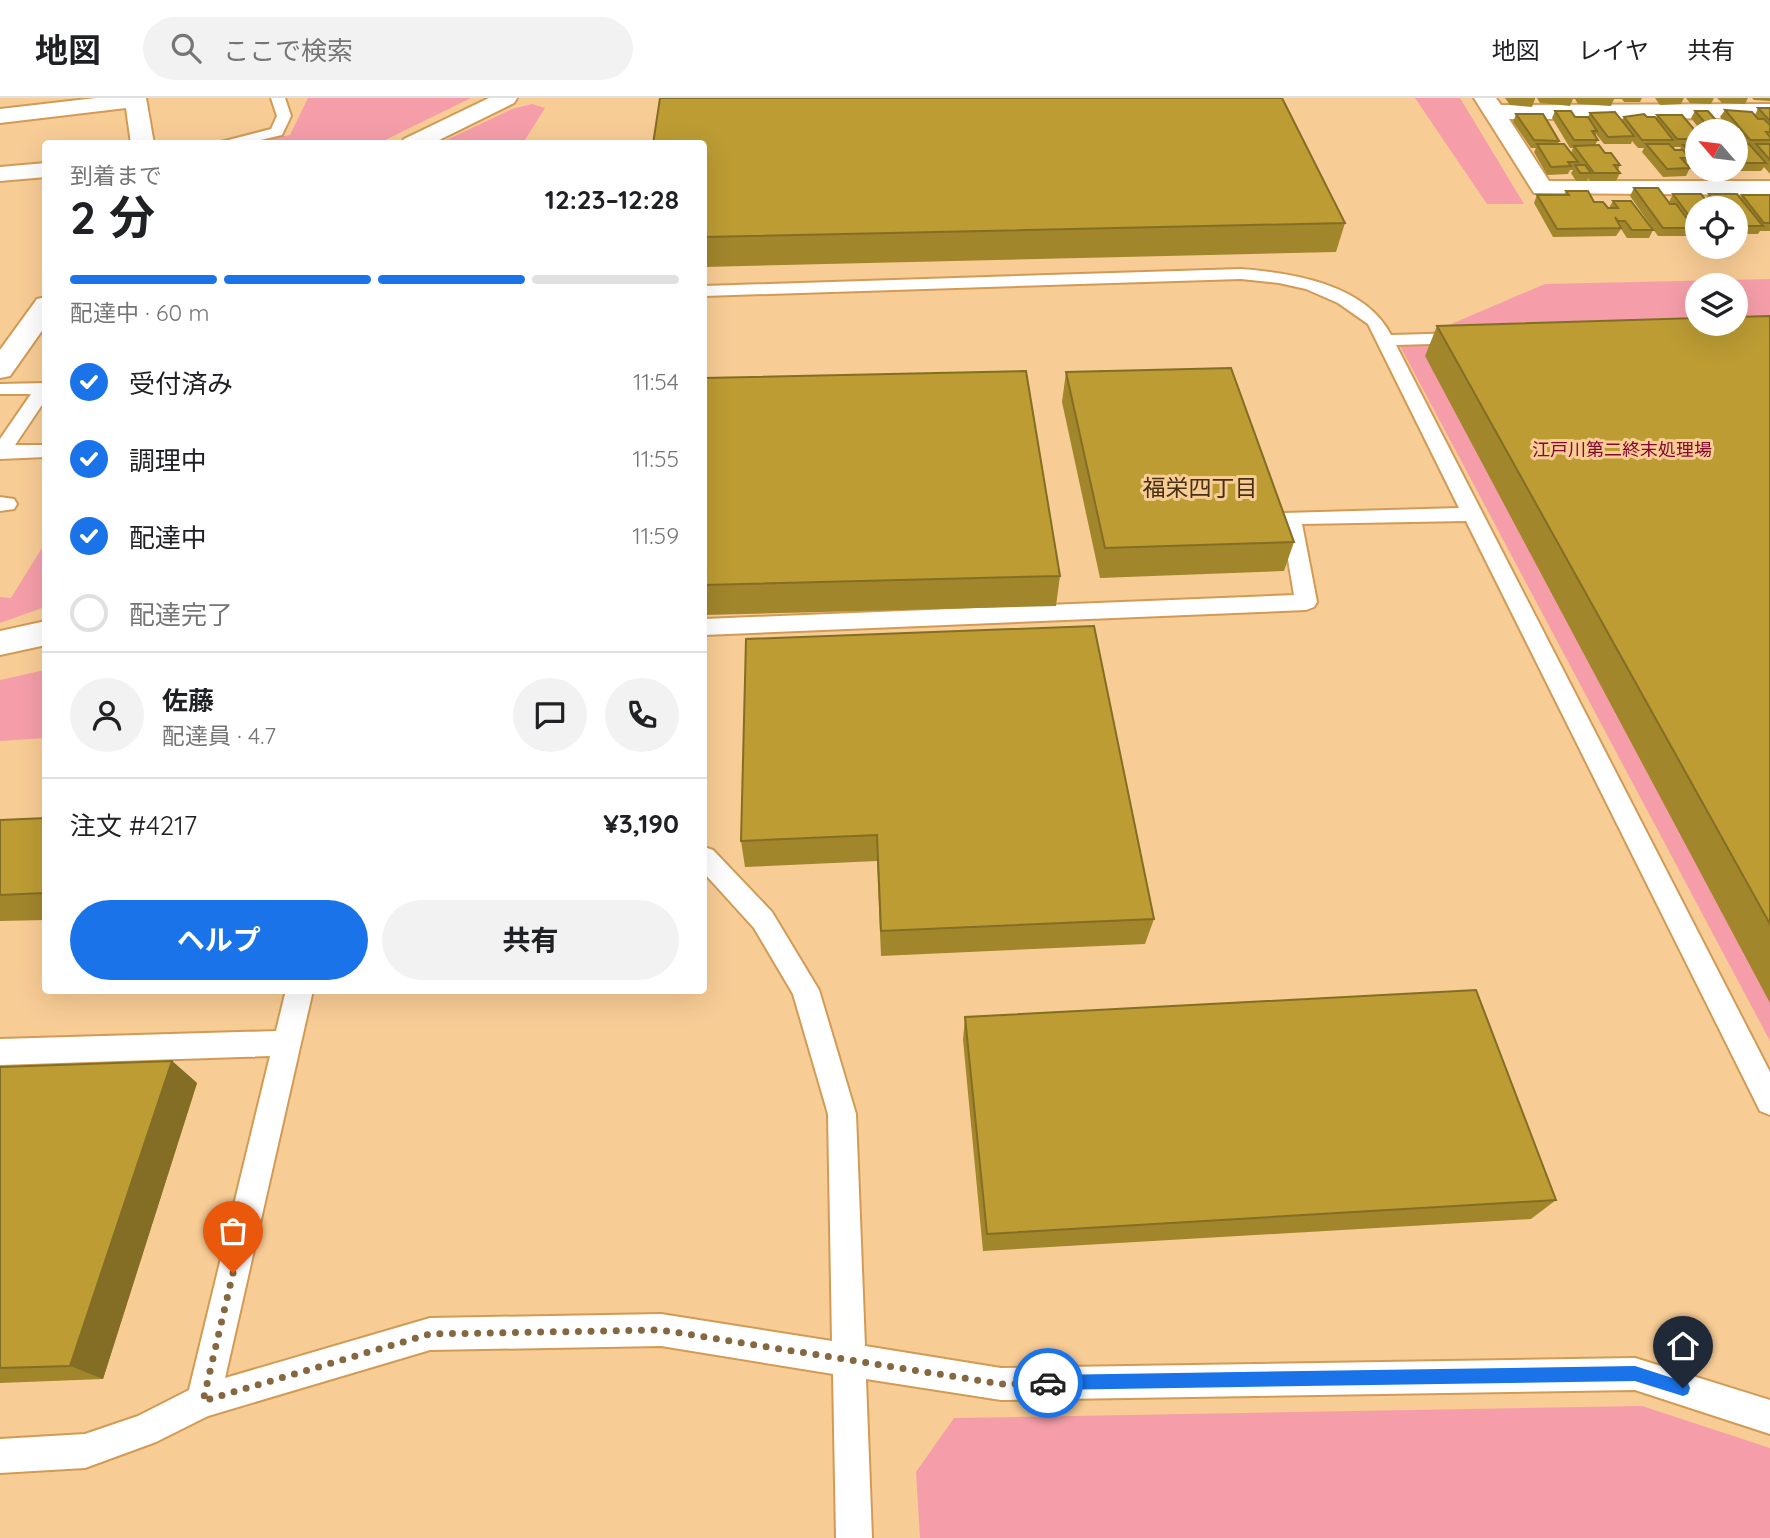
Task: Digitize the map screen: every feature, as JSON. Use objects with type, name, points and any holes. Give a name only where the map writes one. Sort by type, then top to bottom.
[{"type":"street","points":[[420,140],[506,98]]},
{"type":"street","points":[[0,116],[135,99],[142,140]]},
{"type":"street","points":[[1490,105],[1770,111]]},
{"type":"street","points":[[1490,105],[1542,188],[1770,188]]},
{"type":"street","points":[[0,174],[42,170]]},
{"type":"street","points":[[0,370],[42,311]]},
{"type":"street","points":[[0,643],[42,634]]},
{"type":"lane","points":[[239,140],[277,132],[284,116],[278,98]]},
{"type":"lane","points":[[707,290],[1227,274],[1274,276],[1317,286],[1351,302],[1375,321],[1770,1101]]},
{"type":"lane","points":[[1384,340],[1481,338]]},
{"type":"lane","points":[[0,388],[42,388]]},
{"type":"lane","points":[[1,452],[42,391]]},
{"type":"lane","points":[[1,452],[42,451]]},
{"type":"lane","points":[[707,627],[1306,602],[1291,518],[1472,514]]},
{"type":"lane","points":[[707,860],[763,920],[804,990],[842,1114],[854,1538]]},
{"type":"lane","points":[[203,1401],[299,994]]},
{"type":"lane","points":[[0,1052],[287,1043]]},
{"type":"lane","points":[[0,1456],[85,1451],[144,1430],[203,1401],[430,1334],[661,1330],[1001,1384],[1635,1374],[1770,1417]]},
{"type":"green space","points":[[308,98],[471,98],[385,140],[262,140],[290,135]]},
{"type":"green space","points":[[1415,98],[1460,98],[1524,204],[1487,204]]},
{"type":"green space","points":[[532,104],[545,108],[525,140],[446,140],[512,109]]},
{"type":"green space","name":"江戸川第二終末処理場","points":[[1748,279],[1770,279],[1770,1041],[1400,346],[1545,284],[1685,281],[1685,336],[1748,336]]},
{"type":"green space","points":[[42,548],[42,608],[0,623],[0,597],[11,598]]},
{"type":"green space","points":[[42,671],[42,738],[0,741],[0,680]]},
{"type":"green space","points":[[1642,1406],[1770,1448],[1770,1538],[920,1538],[916,1472],[954,1418]]},
{"type":"building","points":[[660,98],[1282,98],[1345,223],[707,237],[707,140],[654,140]]},
{"type":"building","points":[[1758,108],[1770,108],[1770,121]]},
{"type":"building","points":[[1725,110],[1752,112],[1758,119],[1764,119],[1770,125],[1770,132],[1766,132],[1770,140],[1750,140],[1748,119],[1732,119]]},
{"type":"building","points":[[1555,111],[1571,111],[1575,117],[1588,117],[1597,131],[1592,131],[1598,140],[1574,140]]},
{"type":"building","points":[[1695,111],[1708,111],[1715,119],[1702,119]]},
{"type":"building","points":[[1615,112],[1634,136],[1608,137],[1590,113]]},
{"type":"building","points":[[1516,114],[1543,114],[1559,141],[1534,140]]},
{"type":"building","points":[[1644,114],[1647,117],[1655,117],[1673,140],[1642,140],[1624,117]]},
{"type":"building","points":[[1657,115],[1682,115],[1685,119],[1685,139],[1677,139]]},
{"type":"building","points":[[1537,144],[1564,144],[1578,162],[1568,162],[1571,166],[1551,167]]},
{"type":"building","points":[[1646,144],[1669,144],[1675,150],[1683,150],[1685,158],[1681,158],[1685,162],[1685,168],[1667,169]]},
{"type":"building","points":[[1748,144],[1749,144],[1766,163],[1748,163]]},
{"type":"building","points":[[1756,144],[1770,144],[1770,160]]},
{"type":"building","points":[[1599,145],[1605,153],[1611,153],[1620,165],[1614,165],[1620,173],[1594,173],[1574,146]]},
{"type":"building","points":[[1575,165],[1585,165],[1591,173],[1580,173]]},
{"type":"building","points":[[1634,188],[1658,188],[1670,204],[1676,204],[1685,216],[1685,228],[1663,228]]},
{"type":"building","points":[[1566,191],[1588,191],[1594,202],[1603,202],[1608,208],[1618,208],[1613,201],[1631,201],[1653,230],[1632,230],[1625,221],[1618,221],[1615,217],[1621,228],[1557,229],[1537,195],[1569,195]]},
{"type":"building","points":[[1673,194],[1701,194],[1703,196],[1685,196],[1685,210]]},
{"type":"building","points":[[1709,194],[1739,196],[1711,196]]},
{"type":"building","points":[[1770,195],[1770,223],[1764,223],[1748,203],[1748,196],[1743,196]]},
{"type":"building","points":[[1748,208],[1763,226],[1748,226]]},
{"type":"building","name":"江戸川第二終末処理場","points":[[1770,316],[1770,924],[1437,326],[1685,318],[1685,336],[1748,336],[1748,317]]},
{"type":"building","points":[[1231,368],[1294,542],[1105,548],[1066,372]]},
{"type":"building","points":[[1026,371],[1060,576],[707,585],[707,378]]},
{"type":"building","points":[[1094,626],[1154,919],[881,931],[877,835],[741,841],[746,639]]},
{"type":"building","points":[[42,818],[42,893],[0,895],[0,820]]},
{"type":"building","points":[[1476,990],[1556,1200],[987,1234],[965,1017]]},
{"type":"building","points":[[172,1061],[70,1366],[0,1368],[0,1067]]},
{"type":"way so far","points":[[233,1273],[203,1401],[430,1334],[463,1333],[661,1330],[1001,1384],[1048,1383]]},
{"type":"district","name":"福栄四丁目","points":[[1200,488]]},
{"type":"route","points":[[1048,1383],[1635,1374],[1683,1388]]}]
